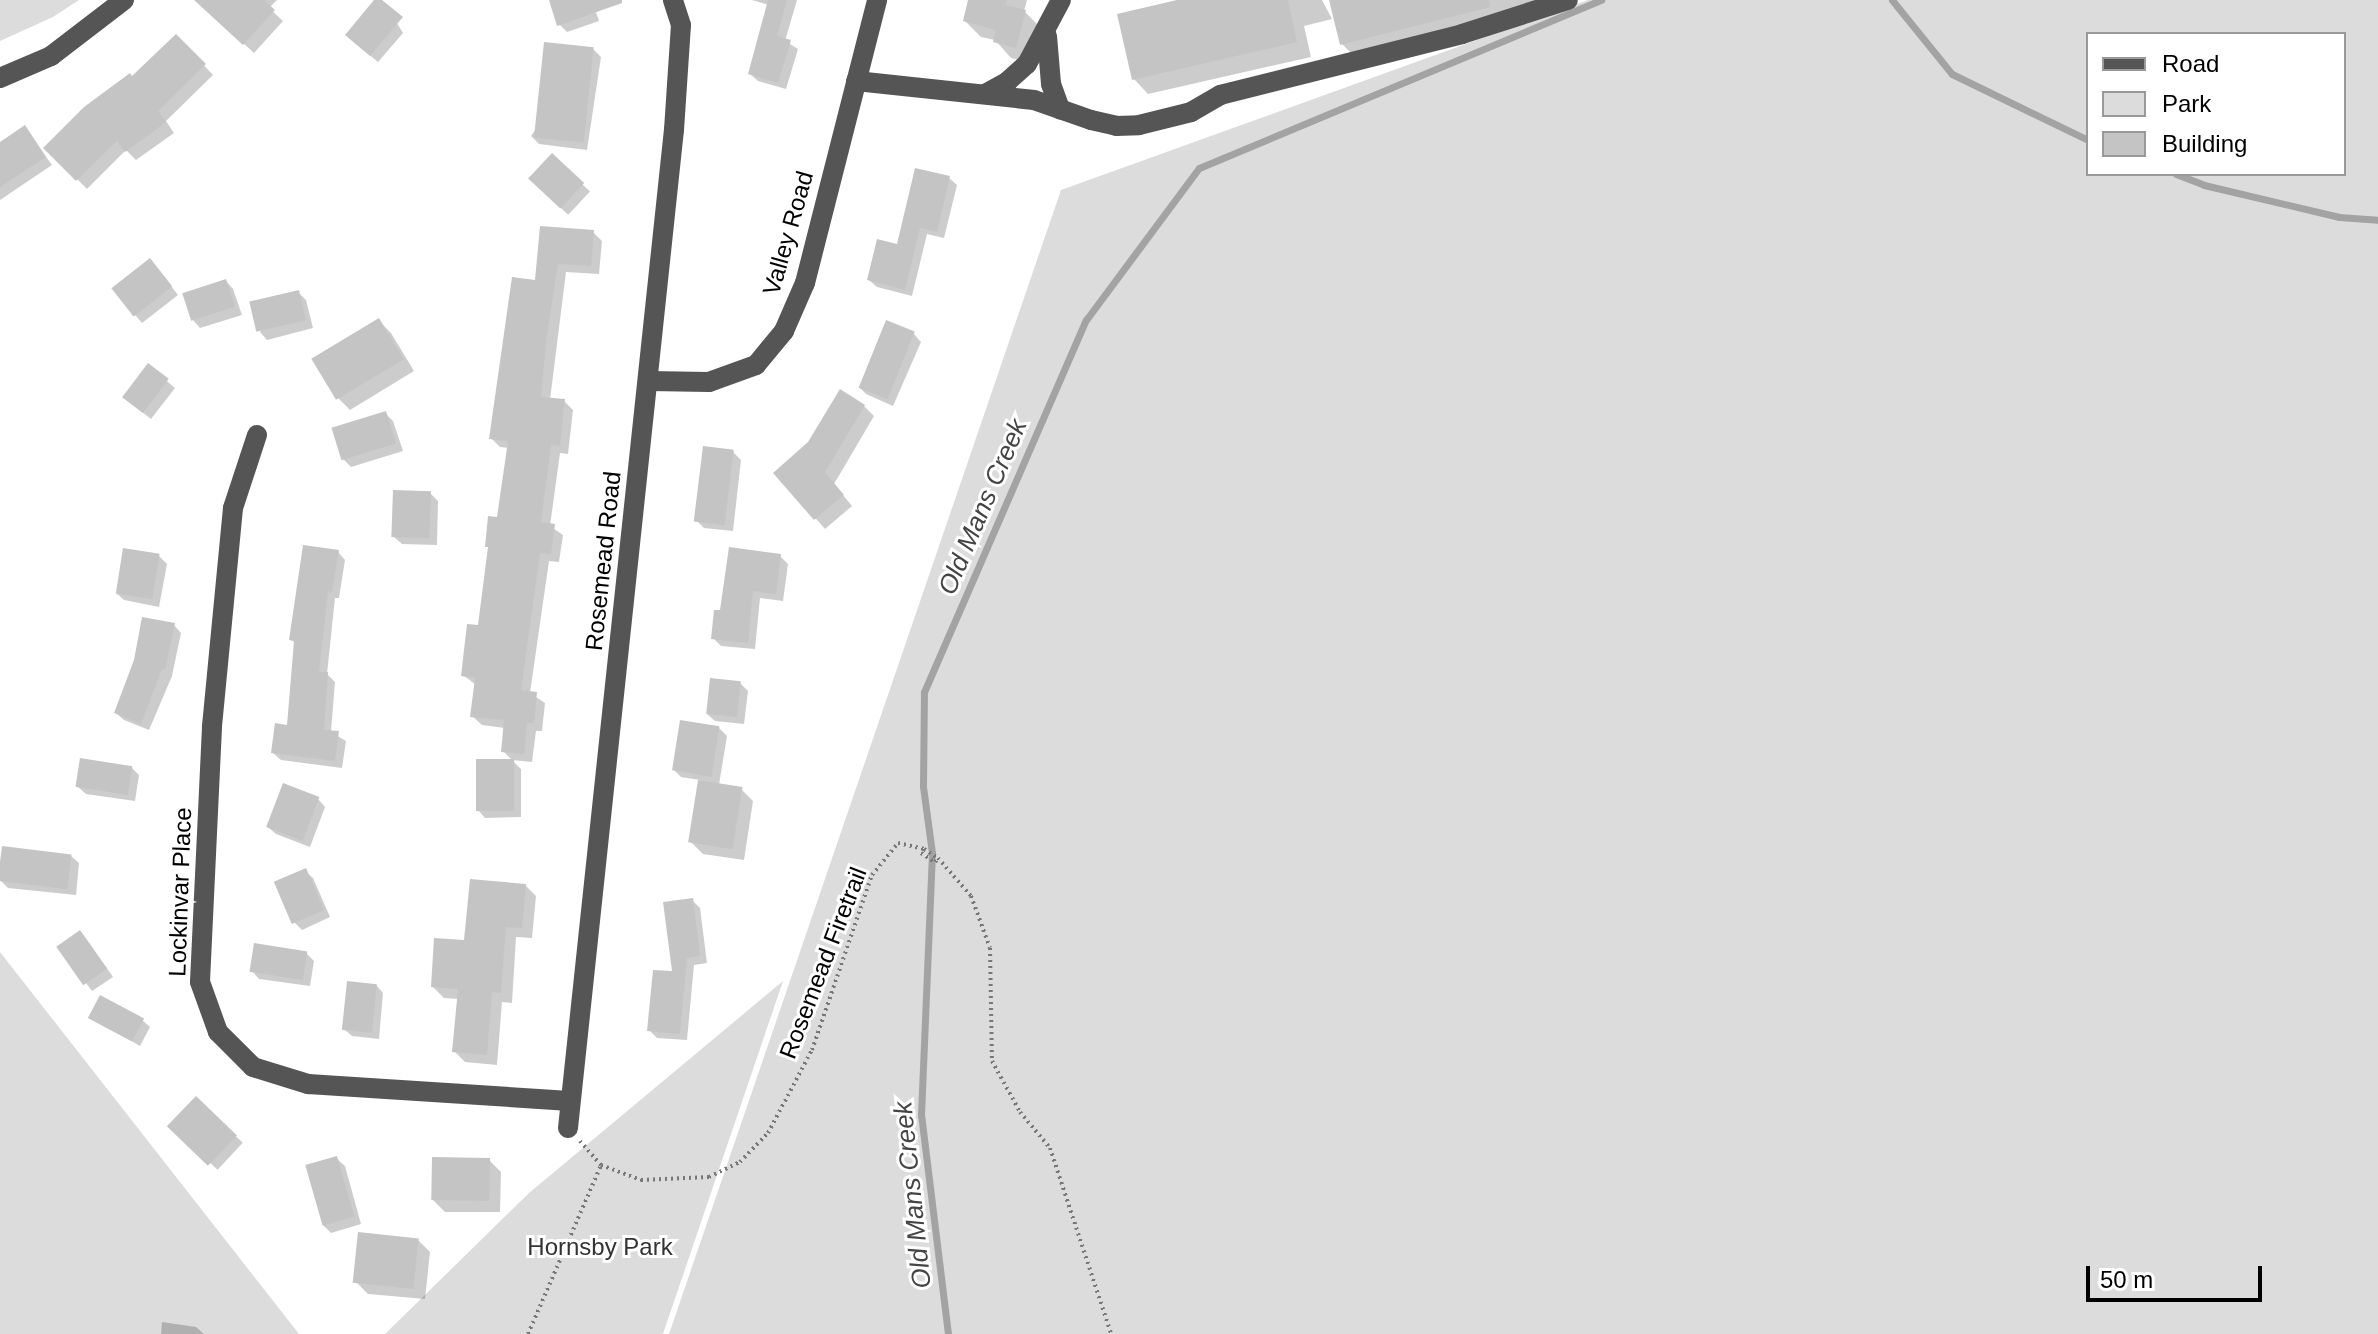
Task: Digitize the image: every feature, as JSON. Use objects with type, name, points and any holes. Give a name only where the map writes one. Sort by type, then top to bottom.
[{"type":"street","points":[[0,78],[51,56],[124,0]]},
{"type":"street","name":"Rosemead Road","points":[[568,1128],[649,381],[681,25],[673,0]]},
{"type":"street","name":"Valley Road","points":[[649,381],[709,382],[756,365],[784,331],[805,283],[877,0]]},
{"type":"street","points":[[985,94],[1008,81],[1027,64],[1047,32],[1061,0]]},
{"type":"street","points":[[856,81],[1034,100],[1116,126],[1153,122],[1191,112],[1220,95],[1462,34],[1568,0]]},
{"type":"street","points":[[1047,32],[1046,55],[1060,109]]},
{"type":"street","name":"Lockinvar Place","points":[[257,435],[233,508],[212,727],[200,982],[218,1032],[253,1067],[308,1084],[569,1101]]},
{"type":"path","name":"Rosemead Firetrail","points":[[568,1128],[601,1165],[641,1180],[709,1177],[740,1162],[768,1133],[812,1050],[872,875],[898,843],[924,849],[938,858],[971,896],[990,948],[992,1061],[1020,1112],[1050,1148],[1111,1334]]},
{"type":"path","points":[[528,1334],[601,1165]]},
{"type":"green space","points":[[0,0],[79,0],[53,17],[0,41]]},
{"type":"green space","points":[[1588,0],[2378,0],[2378,1334],[669,1334],[1061,190]]},
{"type":"green space","points":[[0,952],[299,1334],[0,1334]]},
{"type":"green space","name":"Hornsby Park","points":[[783,981],[663,1334],[385,1334],[529,1193]]},
{"type":"building","points":[[194,0],[264,0],[275,10],[243,45]]},
{"type":"building","points":[[374,0],[382,0],[403,17],[370,56],[345,35]]},
{"type":"building","points":[[549,0],[622,0],[622,3],[557,26]]},
{"type":"building","points":[[768,0],[787,0],[777,36],[791,40],[778,83],[748,74]]},
{"type":"building","points":[[968,0],[1007,0],[1005,5],[1026,10],[1016,48],[993,42],[996,30],[963,21]]},
{"type":"building","points":[[1177,0],[1288,0],[1297,42],[1132,80],[1117,14]]},
{"type":"building","points":[[1329,0],[1489,0],[1490,7],[1340,45]]},
{"type":"building","points":[[176,34],[206,64],[158,111],[166,122],[125,152],[117,141],[76,181],[43,148],[84,107],[130,73],[132,76]]},
{"type":"building","points":[[544,42],[594,47],[584,143],[534,137]]},
{"type":"building","points":[[25,125],[46,157],[0,187],[0,142]]},
{"type":"building","points":[[552,153],[584,183],[560,209],[528,179]]},
{"type":"building","points":[[915,168],[950,176],[937,232],[920,228],[905,290],[867,280],[877,239],[897,244]]},
{"type":"building","points":[[540,226],[594,230],[591,266],[558,264],[546,341],[541,397],[565,399],[560,446],[551,445],[541,522],[555,524],[551,554],[540,553],[521,690],[537,692],[534,723],[527,723],[524,754],[501,752],[504,720],[470,717],[475,678],[461,676],[467,624],[478,625],[488,547],[485,547],[488,516],[497,517],[508,441],[489,439],[512,277],[535,280]]},
{"type":"building","points":[[150,258],[172,286],[134,317],[111,288]]},
{"type":"building","points":[[226,279],[235,307],[191,321],[182,293]]},
{"type":"building","points":[[299,290],[306,320],[256,332],[249,301]]},
{"type":"building","points":[[379,318],[404,359],[336,400],[311,359]]},
{"type":"building","points":[[886,320],[915,332],[887,399],[859,388]]},
{"type":"building","points":[[148,363],[169,379],[143,413],[122,397]]},
{"type":"building","points":[[840,389],[865,405],[825,472],[844,495],[814,520],[773,473],[808,442]]},
{"type":"building","points":[[386,411],[396,444],[341,460],[331,428]]},
{"type":"building","points":[[703,446],[734,450],[725,525],[694,521]]},
{"type":"building","points":[[393,490],[431,491],[429,538],[391,537]]},
{"type":"building","points":[[303,545],[339,550],[332,592],[328,591],[319,672],[328,672],[324,730],[339,731],[335,761],[271,753],[275,723],[287,725],[294,641],[289,640]]},
{"type":"building","points":[[729,547],[781,554],[776,594],[753,591],[748,643],[711,639],[714,610],[720,610]]},
{"type":"building","points":[[123,548],[160,554],[152,599],[116,593]]},
{"type":"building","points":[[142,617],[175,623],[165,670],[162,669],[141,724],[114,713],[134,660]]},
{"type":"building","points":[[710,678],[741,681],[737,717],[706,714]]},
{"type":"building","points":[[680,720],[720,726],[712,777],[672,770]]},
{"type":"building","points":[[80,758],[132,766],[128,795],[75,787]]},
{"type":"building","points":[[476,759],[514,759],[514,811],[476,811]]},
{"type":"building","points":[[698,780],[742,787],[733,849],[688,842]]},
{"type":"building","points":[[283,783],[319,797],[303,841],[266,827]]},
{"type":"building","points":[[2,846],[71,855],[67,889],[0,881]]},
{"type":"building","points":[[306,868],[324,910],[292,924],[274,882]]},
{"type":"building","points":[[470,879],[526,884],[522,928],[506,927],[501,993],[492,992],[487,1055],[452,1052],[458,989],[431,987],[434,938],[464,940]]},
{"type":"building","points":[[693,898],[700,956],[687,958],[680,1034],[647,1031],[653,970],[672,971],[663,902]]},
{"type":"building","points":[[80,930],[107,969],[83,985],[56,947]]},
{"type":"building","points":[[254,943],[307,951],[303,980],[249,972]]},
{"type":"building","points":[[347,981],[377,984],[372,1033],[342,1030]]},
{"type":"building","points":[[100,995],[144,1018],[132,1041],[88,1018]]},
{"type":"building","points":[[196,1096],[237,1136],[208,1166],[167,1126]]},
{"type":"building","points":[[337,1156],[354,1217],[323,1226],[305,1165]]},
{"type":"building","points":[[432,1157],[490,1158],[489,1201],[431,1200]]},
{"type":"building","points":[[358,1232],[419,1238],[413,1289],[353,1283]]},
{"type":"waterway","name":"Old Mans Creek","points":[[948,1334],[921,1115],[932,853],[923,786],[924,692],[1086,320],[1199,168],[1601,0]]},
{"type":"waterway","points":[[1892,0],[1952,74],[2086,139]]},
{"type":"waterway","points":[[2181,176],[2204,185],[2339,217],[2378,220]]}]
